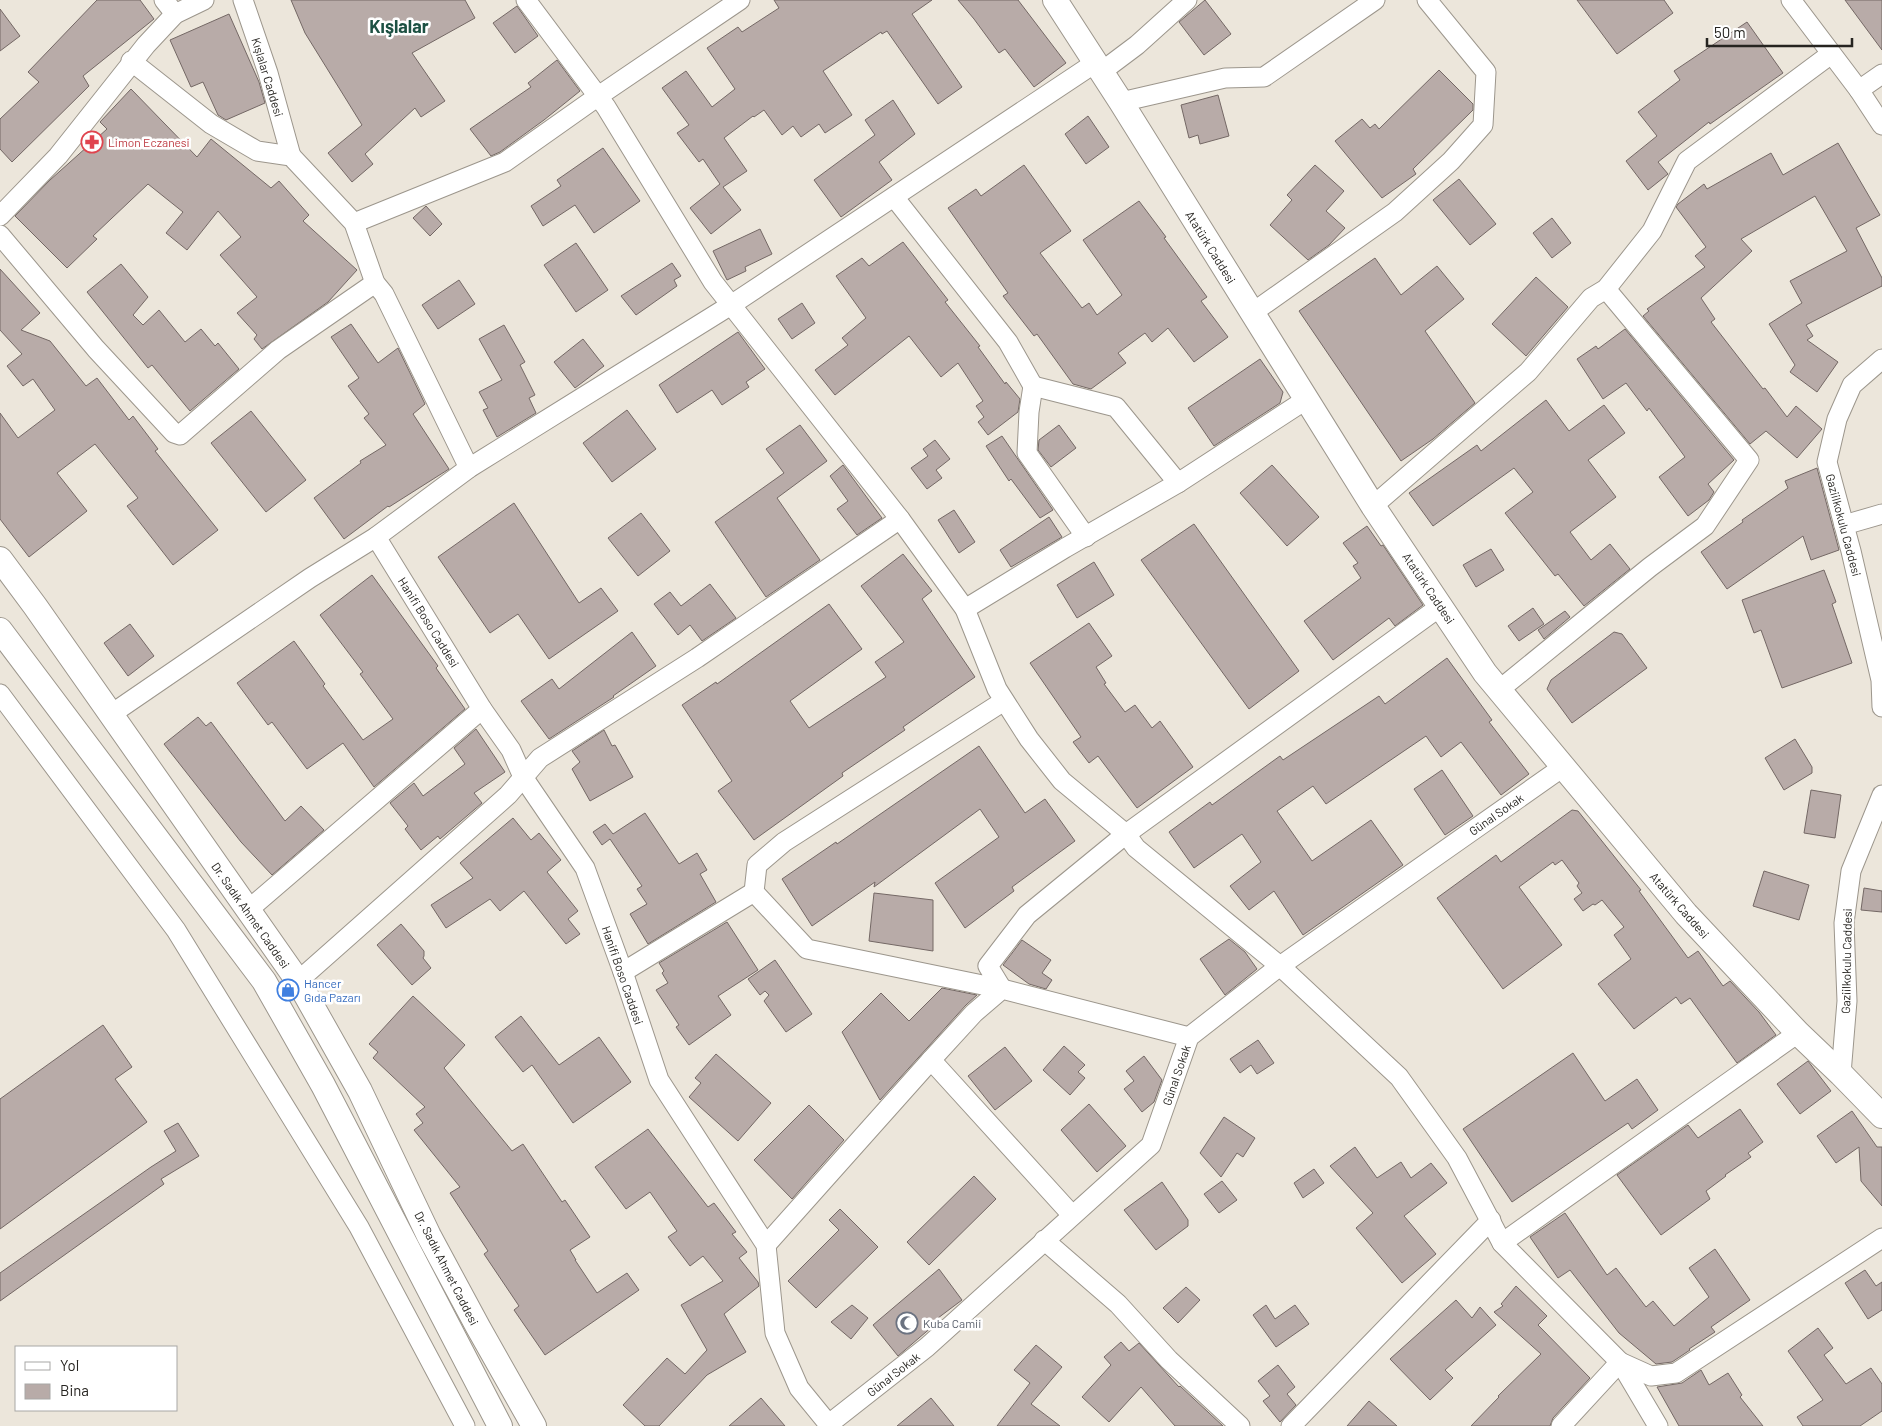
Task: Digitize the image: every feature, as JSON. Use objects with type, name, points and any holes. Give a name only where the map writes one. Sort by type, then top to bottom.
[{"type":"street","points":[[0,216],[58,156],[131,62],[169,7],[204,0]]},
{"type":"street","name":"Kışlalar Caddesi","points":[[243,0],[268,73],[291,156]]},
{"type":"street","points":[[526,0],[606,107],[713,282],[900,519],[966,609],[996,689],[1029,739],[1062,781],[1126,834],[1136,848],[1280,966],[1399,1077],[1457,1158],[1502,1243],[1620,1362],[1658,1426]]},
{"type":"street","points":[[354,223],[505,162],[597,96],[740,0]]},
{"type":"street","name":"Atatürk Caddesi","points":[[1054,0],[1121,102],[1373,506],[1485,673],[1686,914],[1798,1033],[1881,1112]]},
{"type":"street","points":[[110,714],[310,578],[376,537],[469,468],[731,305],[894,197],[1098,67],[1137,45],[1186,0]]},
{"type":"street","points":[[1121,102],[1225,78],[1264,77],[1375,0]]},
{"type":"street","points":[[1252,313],[1395,212],[1451,161],[1483,124],[1486,72],[1427,0]]},
{"type":"street","points":[[1791,0],[1859,90],[1882,126]]},
{"type":"street","points":[[1373,506],[1528,372],[1591,298],[1606,289],[1652,232],[1687,161],[1831,54]]},
{"type":"street","points":[[131,62],[211,124],[257,151],[291,156],[354,223],[375,283],[384,294],[469,468]]},
{"type":"street","points":[[1859,90],[1882,74]]},
{"type":"street","points":[[894,197],[1008,342],[1033,386],[1029,412],[1027,452],[1086,537]]},
{"type":"street","points":[[0,235],[96,349],[174,433],[180,435],[278,350],[375,283]]},
{"type":"street","points":[[1499,690],[1650,567],[1705,526],[1749,460],[1606,289]]},
{"type":"street","name":"Gaziilkokulu Caddesi","points":[[1882,358],[1852,385],[1838,419],[1827,462],[1881,680],[1882,707]]},
{"type":"street","points":[[1033,386],[1116,407],[1178,482]]},
{"type":"street","points":[[966,609],[1178,482],[1307,399]]},
{"type":"street","points":[[1844,525],[1882,514]]},
{"type":"street","points":[[298,981],[508,795],[540,758],[696,658],[900,519]]},
{"type":"street","name":"Hanifi Boso Caddesi","points":[[376,537],[482,709],[510,750],[523,777],[585,868],[623,972],[659,1080],[766,1245],[775,1333],[799,1388],[829,1425]]},
{"type":"street","name":"Dr. Sadık Ahmet Caddesi","points":[[0,559],[298,981],[360,1091],[438,1252],[534,1426]]},
{"type":"street","points":[[1002,989],[988,966],[1027,915],[1126,834],[1441,606]]},
{"type":"street","name":"Dr. Sadık Ahmet Caddesi","points":[[0,630],[264,981],[324,1085],[500,1426]]},
{"type":"street","points":[[0,694],[176,930],[359,1227],[465,1426]]},
{"type":"street","points":[[1004,701],[784,842],[757,865],[754,892],[808,949],[1002,989],[1189,1037]]},
{"type":"street","points":[[248,910],[482,709]]},
{"type":"street","name":"Günal Sokak","points":[[829,1425],[927,1347],[1151,1145],[1189,1037],[1280,966],[1563,767]]},
{"type":"street","name":"Gaziilkokulu Caddesi","points":[[1841,1074],[1847,1001],[1844,923],[1851,871],[1882,795]]},
{"type":"street","points":[[623,972],[754,892]]},
{"type":"street","points":[[766,1245],[974,1013],[1002,989]]},
{"type":"street","points":[[1502,1243],[1798,1033]]},
{"type":"street","points":[[931,1060],[1072,1215]]},
{"type":"street","points":[[1291,1426],[1491,1220]]},
{"type":"street","points":[[1620,1362],[1651,1376],[1676,1373],[1882,1238]]},
{"type":"street","points":[[1044,1240],[1118,1304],[1169,1360],[1240,1426]]},
{"type":"street","points":[[1561,1426],[1620,1362]]},
{"type":"building","points":[[97,0],[140,0],[154,19],[83,76],[89,86],[12,162],[0,149],[0,119],[39,82],[28,72]]},
{"type":"building","points":[[291,0],[465,0],[475,18],[412,53],[445,101],[421,117],[415,108],[365,154],[373,164],[352,182],[328,153],[362,125],[305,33]]},
{"type":"building","points":[[774,0],[932,0],[912,14],[962,87],[938,104],[887,31],[882,34],[881,32],[823,71],[852,115],[825,133],[819,124],[801,137],[793,126],[782,135],[764,110],[724,138],[747,171],[723,187],[741,210],[711,234],[690,208],[720,184],[703,159],[699,162],[677,133],[689,125],[662,88],[686,71],[712,107],[735,89],[707,48],[738,27],[742,32],[779,8]]},
{"type":"building","points":[[958,0],[1018,0],[1066,63],[1034,87],[1005,49],[999,53]]},
{"type":"building","points":[[1205,0],[1231,34],[1204,55],[1179,22]]},
{"type":"building","points":[[1577,0],[1664,0],[1673,13],[1617,54]]},
{"type":"building","points":[[1845,0],[1882,0],[1882,50]]},
{"type":"building","points":[[517,6],[538,36],[515,53],[493,23]]},
{"type":"building","points":[[0,9],[20,36],[0,51]]},
{"type":"building","points":[[229,14],[259,82],[265,103],[226,120],[218,115],[203,82],[191,87],[170,40]]},
{"type":"building","points":[[1747,22],[1783,73],[1710,124],[1709,122],[1658,162],[1668,174],[1648,190],[1626,161],[1657,136],[1638,112],[1680,80],[1674,71]]},
{"type":"building","points":[[557,60],[580,91],[544,120],[500,152],[491,156],[470,129],[531,87],[528,83]]},
{"type":"building","points":[[1439,70],[1473,104],[1473,110],[1413,169],[1416,174],[1382,198],[1335,141],[1362,119],[1370,128],[1375,124],[1379,129]]},
{"type":"building","points":[[131,89],[197,157],[211,139],[271,188],[279,181],[309,215],[303,221],[357,270],[328,302],[262,349],[254,339],[257,335],[237,313],[257,297],[220,255],[241,237],[218,211],[187,250],[166,233],[183,212],[148,184],[93,236],[97,239],[67,268],[15,216],[50,180],[107,129],[100,122]]},
{"type":"building","points":[[1218,95],[1229,136],[1200,144],[1198,135],[1189,138],[1181,105]]},
{"type":"building","points":[[893,100],[915,134],[879,162],[892,180],[841,217],[814,180],[875,135],[865,120]]},
{"type":"building","points":[[1088,116],[1109,147],[1086,164],[1065,134]]},
{"type":"building","points":[[1838,143],[1880,215],[1856,228],[1882,278],[1882,286],[1806,325],[1813,336],[1807,340],[1838,362],[1817,392],[1790,372],[1795,365],[1769,324],[1802,303],[1790,281],[1847,251],[1815,196],[1741,239],[1752,251],[1701,298],[1715,319],[1711,322],[1787,417],[1796,406],[1822,429],[1797,458],[1766,431],[1750,444],[1643,316],[1649,311],[1647,309],[1705,267],[1695,256],[1706,247],[1676,207],[1678,204],[1704,184],[1707,189],[1771,153],[1783,175]]},
{"type":"building","points":[[603,148],[640,201],[594,233],[575,205],[543,226],[531,206],[561,186],[557,180]]},
{"type":"building","points":[[1024,165],[1071,231],[1040,253],[1082,308],[1089,303],[1097,315],[1122,295],[1083,240],[1139,201],[1207,297],[1201,301],[1228,337],[1194,362],[1168,328],[1152,342],[1145,333],[1118,353],[1126,363],[1091,389],[1073,384],[1037,334],[1034,336],[1003,296],[1008,293],[948,208],[976,189],[981,196]]},
{"type":"building","points":[[1315,165],[1344,191],[1326,211],[1345,228],[1329,245],[1308,260],[1270,225],[1292,200],[1287,195]]},
{"type":"building","points":[[1459,179],[1496,224],[1470,245],[1433,200]]},
{"type":"building","points":[[426,206],[442,224],[430,236],[413,218]]},
{"type":"building","points":[[1552,218],[1571,243],[1552,258],[1533,233]]},
{"type":"building","points":[[760,229],[772,254],[745,267],[746,271],[727,280],[713,251]]},
{"type":"building","points":[[903,242],[948,300],[945,302],[980,346],[978,347],[1005,384],[1006,382],[1020,399],[1018,412],[988,435],[978,422],[984,417],[976,406],[983,401],[958,363],[941,377],[909,336],[835,395],[815,370],[848,345],[842,338],[866,318],[836,276],[862,258],[869,266]]},
{"type":"building","points":[[576,243],[608,290],[576,312],[544,265]]},
{"type":"building","points":[[1375,258],[1401,295],[1437,266],[1464,299],[1425,331],[1475,403],[1433,439],[1401,461],[1299,311]]},
{"type":"building","points":[[672,263],[681,276],[674,280],[677,286],[636,315],[621,296]]},
{"type":"building","points":[[121,264],[148,297],[133,315],[143,325],[159,310],[185,342],[201,329],[215,346],[218,343],[239,369],[190,411],[152,365],[148,368],[87,292]]},
{"type":"building","points":[[0,269],[40,313],[21,330],[50,341],[86,386],[97,378],[129,420],[133,416],[158,449],[155,451],[218,530],[173,565],[127,506],[138,498],[95,444],[57,473],[87,511],[29,557],[0,519],[0,413],[18,438],[55,410],[33,379],[23,386],[7,366],[22,354],[0,330]]},
{"type":"building","points":[[1536,277],[1568,307],[1526,356],[1492,324]]},
{"type":"building","points":[[459,280],[475,304],[438,329],[422,305]]},
{"type":"building","points":[[802,303],[815,323],[792,339],[778,319]]},
{"type":"building","points":[[351,324],[378,363],[398,348],[425,404],[413,414],[449,469],[388,506],[344,539],[314,498],[361,463],[360,461],[386,445],[364,418],[369,414],[348,386],[359,378],[331,337]]},
{"type":"building","points":[[504,325],[525,362],[520,365],[535,395],[529,398],[536,413],[497,437],[483,410],[488,408],[479,392],[502,380],[479,339]]},
{"type":"building","points":[[1625,329],[1734,460],[1708,484],[1714,492],[1709,500],[1688,516],[1659,477],[1685,457],[1649,408],[1647,411],[1626,383],[1603,399],[1577,359],[1596,346],[1598,349]]},
{"type":"building","points":[[738,332],[765,369],[746,382],[749,387],[722,405],[712,390],[677,413],[659,385]]},
{"type":"building","points":[[583,339],[604,366],[575,388],[554,362]]},
{"type":"building","points":[[1260,359],[1283,392],[1280,403],[1214,446],[1188,408]]},
{"type":"building","points":[[1546,400],[1569,431],[1604,405],[1625,433],[1588,460],[1616,497],[1570,532],[1591,560],[1610,544],[1630,569],[1584,606],[1558,574],[1555,576],[1505,513],[1533,492],[1514,468],[1433,526],[1409,493],[1477,445],[1481,451]]},
{"type":"building","points":[[627,410],[656,449],[612,482],[583,443]]},
{"type":"building","points":[[251,411],[306,480],[266,512],[211,443]]},
{"type":"building","points":[[800,425],[827,461],[777,498],[820,560],[766,597],[715,522],[784,473],[766,449]]},
{"type":"building","points":[[1059,425],[1076,448],[1051,467],[1038,450],[1039,440]]},
{"type":"building","points":[[1002,436],[1053,510],[1040,518],[1011,479],[1009,481],[986,446]]},
{"type":"building","points":[[935,440],[950,459],[936,470],[942,478],[927,489],[911,468],[928,456],[923,449]]},
{"type":"building","points":[[843,465],[882,518],[857,535],[837,509],[848,501],[830,476]]},
{"type":"building","points":[[1272,465],[1319,517],[1287,546],[1240,493]]},
{"type":"building","points":[[1817,468],[1839,550],[1811,560],[1803,536],[1727,589],[1701,552],[1788,488],[1785,481]]},
{"type":"building","points":[[514,503],[579,603],[601,588],[618,611],[549,659],[518,614],[490,633],[438,557]]},
{"type":"building","points":[[954,510],[975,542],[959,553],[938,520]]},
{"type":"building","points":[[641,513],[670,551],[638,576],[608,538]]},
{"type":"building","points":[[1049,517],[1062,537],[1011,567],[1000,550]]},
{"type":"building","points":[[1194,524],[1299,671],[1249,709],[1141,560]]},
{"type":"building","points":[[1367,526],[1381,546],[1383,545],[1423,605],[1395,626],[1389,618],[1333,660],[1304,621],[1361,578],[1353,566],[1358,563],[1343,543]]},
{"type":"building","points":[[1491,549],[1504,570],[1476,587],[1463,565]]},
{"type":"building","points":[[903,554],[932,591],[922,599],[975,677],[903,727],[905,730],[842,773],[843,776],[754,840],[718,791],[732,781],[682,705],[716,682],[717,684],[829,604],[862,649],[790,701],[809,728],[886,677],[875,662],[904,642],[861,586]]},
{"type":"building","points":[[1094,562],[1114,595],[1077,618],[1057,585]]},
{"type":"building","points":[[1824,570],[1836,602],[1832,604],[1852,663],[1782,688],[1761,630],[1754,633],[1742,600]]},
{"type":"building","points":[[372,575],[438,666],[436,668],[465,709],[374,787],[343,743],[307,769],[272,722],[268,725],[237,683],[294,641],[325,684],[323,686],[363,740],[393,719],[360,674],[363,672],[320,615]]},
{"type":"building","points":[[710,584],[736,618],[702,641],[690,625],[678,635],[654,604],[670,592],[681,606]]},
{"type":"building","points":[[1533,608],[1544,624],[1519,641],[1508,626]]},
{"type":"building","points":[[1565,611],[1570,617],[1544,639],[1538,630]]},
{"type":"building","points":[[1089,623],[1112,656],[1096,667],[1106,683],[1104,684],[1125,712],[1135,705],[1152,728],[1160,721],[1193,767],[1137,808],[1098,756],[1089,763],[1073,742],[1081,737],[1030,663]]},
{"type":"building","points":[[130,624],[154,656],[128,676],[104,643]]},
{"type":"building","points":[[632,632],[656,666],[614,697],[549,739],[521,701],[552,679],[559,689]]},
{"type":"building","points":[[1614,632],[1622,634],[1647,668],[1572,723],[1547,689],[1551,680]]},
{"type":"building","points":[[1447,658],[1492,720],[1489,722],[1529,774],[1501,795],[1461,742],[1441,757],[1426,736],[1326,804],[1313,786],[1277,811],[1312,861],[1371,820],[1403,865],[1303,935],[1274,891],[1249,910],[1230,886],[1261,862],[1242,834],[1194,868],[1169,832],[1210,802],[1212,805],[1280,756],[1283,760],[1379,696],[1385,704]]},
{"type":"building","points":[[198,717],[206,726],[211,722],[285,821],[301,806],[324,830],[272,875],[241,842],[164,744]]},
{"type":"building","points":[[476,729],[505,772],[474,793],[482,803],[440,839],[438,836],[421,850],[405,829],[408,826],[390,803],[414,783],[423,796],[465,764],[454,748]]},
{"type":"building","points":[[604,730],[612,746],[615,745],[633,777],[590,801],[572,769],[580,762],[572,751]]},
{"type":"building","points":[[1795,739],[1812,767],[1812,773],[1784,790],[1765,758]]},
{"type":"building","points":[[979,746],[1025,813],[1045,799],[1075,841],[1012,887],[1014,891],[965,928],[935,883],[999,837],[980,809],[874,887],[875,882],[812,926],[782,879],[836,842],[837,844]]},
{"type":"building","points":[[1442,770],[1473,816],[1445,835],[1414,789]]},
{"type":"building","points":[[1811,790],[1841,795],[1835,838],[1804,833]]},
{"type":"building","points":[[1572,810],[1578,811],[1641,890],[1639,891],[1688,958],[1698,951],[1723,986],[1730,981],[1759,1012],[1776,1035],[1737,1063],[1690,998],[1681,1004],[1676,997],[1634,1029],[1598,984],[1631,959],[1614,935],[1624,927],[1602,900],[1583,911],[1574,899],[1582,893],[1577,886],[1579,883],[1562,860],[1555,865],[1553,862],[1519,887],[1562,945],[1503,989],[1437,898],[1496,855],[1501,862]]},
{"type":"building","points":[[645,813],[679,864],[697,853],[707,870],[700,874],[716,902],[648,944],[630,914],[647,904],[637,889],[642,886],[610,839],[602,845],[593,832],[605,824],[613,834]]},
{"type":"building","points":[[513,818],[531,840],[539,833],[561,860],[547,872],[578,911],[568,919],[580,934],[566,944],[524,891],[500,911],[490,899],[446,928],[431,905],[473,878],[460,863]]},
{"type":"building","points":[[1764,871],[1809,885],[1799,920],[1753,906]]},
{"type":"building","points":[[1864,888],[1882,891],[1882,912],[1861,910]]},
{"type":"building","points":[[874,893],[933,900],[933,951],[869,941]]},
{"type":"building","points":[[727,922],[758,970],[718,996],[731,1015],[689,1045],[676,1027],[679,1025],[656,990],[668,983],[659,963]]},
{"type":"building","points":[[401,924],[424,951],[423,958],[431,968],[412,985],[377,945]]},
{"type":"building","points":[[1229,939],[1245,952],[1257,969],[1225,995],[1200,959]]},
{"type":"building","points":[[1022,940],[1051,960],[1042,973],[1052,980],[1046,989],[1029,984],[1003,965]]},
{"type":"building","points":[[775,960],[812,1014],[786,1032],[764,1001],[769,995],[765,991],[760,995],[748,979]]},
{"type":"building","points":[[942,988],[977,995],[880,1100],[842,1032],[881,993],[909,1021]]},
{"type":"building","points":[[413,996],[465,1045],[444,1068],[512,1151],[523,1144],[562,1202],[565,1200],[590,1237],[570,1250],[597,1293],[627,1273],[639,1290],[545,1355],[514,1310],[519,1306],[484,1254],[488,1251],[450,1193],[460,1187],[414,1130],[423,1123],[416,1114],[425,1107],[373,1058],[378,1052],[369,1044]]},
{"type":"building","points":[[521,1016],[559,1065],[599,1037],[631,1082],[573,1123],[532,1065],[523,1072],[495,1037]]},
{"type":"building","points":[[103,1025],[132,1067],[115,1079],[147,1122],[0,1229],[0,1099]]},
{"type":"building","points":[[1258,1040],[1274,1063],[1257,1074],[1251,1065],[1240,1073],[1230,1059]]},
{"type":"building","points":[[1064,1046],[1085,1065],[1078,1072],[1085,1078],[1070,1095],[1043,1070]]},
{"type":"building","points":[[1005,1047],[1032,1081],[995,1110],[968,1076]]},
{"type":"building","points":[[1573,1053],[1605,1101],[1637,1079],[1658,1110],[1632,1129],[1628,1123],[1512,1202],[1463,1129]]},
{"type":"building","points":[[716,1054],[771,1103],[738,1141],[689,1097],[701,1083],[695,1078]]},
{"type":"building","points":[[1144,1056],[1162,1080],[1154,1102],[1142,1112],[1124,1089],[1134,1081],[1126,1071]]},
{"type":"building","points":[[1808,1061],[1831,1091],[1800,1114],[1777,1084]]},
{"type":"building","points":[[1089,1104],[1126,1146],[1097,1172],[1061,1130]]},
{"type":"building","points":[[809,1105],[844,1140],[792,1199],[754,1160]]},
{"type":"building","points":[[1740,1109],[1763,1142],[1748,1153],[1751,1157],[1706,1191],[1710,1199],[1661,1235],[1617,1175],[1688,1125],[1698,1138]]},
{"type":"building","points":[[1852,1111],[1877,1147],[1882,1147],[1882,1206],[1861,1181],[1859,1147],[1836,1163],[1817,1136]]},
{"type":"building","points":[[1224,1117],[1255,1138],[1243,1157],[1237,1153],[1221,1177],[1200,1153]]},
{"type":"building","points":[[178,1123],[199,1156],[161,1179],[164,1184],[0,1301],[0,1273],[176,1151],[164,1131]]},
{"type":"building","points":[[648,1129],[708,1207],[714,1203],[736,1232],[732,1234],[747,1252],[739,1258],[758,1282],[759,1286],[724,1314],[746,1352],[707,1375],[659,1426],[645,1426],[623,1405],[667,1358],[685,1374],[707,1350],[681,1305],[723,1281],[703,1256],[690,1266],[668,1237],[677,1231],[650,1192],[626,1209],[595,1167]]},
{"type":"building","points":[[1355,1147],[1377,1178],[1401,1162],[1411,1178],[1431,1163],[1447,1183],[1404,1216],[1436,1254],[1402,1283],[1356,1228],[1373,1213],[1330,1166]]},
{"type":"building","points":[[1314,1169],[1324,1183],[1303,1198],[1294,1183]]},
{"type":"building","points":[[974,1176],[996,1199],[929,1265],[907,1242]]},
{"type":"building","points":[[1222,1181],[1237,1200],[1219,1213],[1204,1194]]},
{"type":"building","points":[[1162,1182],[1188,1220],[1188,1226],[1156,1250],[1124,1210]]},
{"type":"building","points":[[840,1209],[878,1247],[816,1308],[788,1281],[839,1230],[829,1220]]},
{"type":"building","points":[[1565,1213],[1607,1275],[1616,1268],[1646,1307],[1653,1301],[1674,1326],[1709,1297],[1689,1268],[1715,1249],[1750,1300],[1711,1327],[1715,1332],[1690,1350],[1672,1362],[1656,1364],[1619,1333],[1570,1270],[1558,1278],[1530,1237]]},
{"type":"building","name":"Kuba Camii","points":[[939,1269],[962,1300],[938,1318],[940,1320],[898,1356],[873,1325]]},
{"type":"building","points":[[1865,1270],[1876,1286],[1882,1282],[1882,1310],[1868,1319],[1845,1283]]},
{"type":"building","points":[[1516,1286],[1547,1316],[1538,1325],[1590,1378],[1553,1418],[1550,1426],[1471,1426],[1498,1396],[1541,1354],[1494,1312],[1503,1306],[1501,1304]]},
{"type":"building","points":[[1186,1287],[1200,1300],[1178,1323],[1163,1308]]},
{"type":"building","points":[[1456,1300],[1472,1318],[1480,1307],[1496,1325],[1445,1370],[1453,1378],[1430,1400],[1390,1359]]},
{"type":"building","points":[[852,1305],[868,1318],[851,1339],[831,1322]]},
{"type":"building","points":[[1266,1305],[1275,1319],[1295,1305],[1309,1324],[1276,1347],[1253,1315]]},
{"type":"building","points":[[1818,1328],[1833,1348],[1824,1355],[1846,1384],[1871,1368],[1882,1384],[1882,1411],[1860,1426],[1803,1426],[1797,1417],[1823,1400],[1788,1351]]},
{"type":"building","points":[[1121,1342],[1129,1351],[1139,1343],[1179,1387],[1223,1426],[1175,1426],[1141,1387],[1109,1422],[1082,1397],[1111,1365],[1104,1357]]},
{"type":"building","points":[[1036,1345],[1062,1367],[1031,1404],[1060,1426],[997,1426],[1030,1383],[1014,1370]]},
{"type":"building","points":[[1278,1365],[1295,1387],[1287,1394],[1296,1405],[1280,1422],[1263,1401],[1270,1396],[1258,1381]]},
{"type":"building","points":[[1701,1370],[1709,1385],[1728,1373],[1742,1395],[1740,1397],[1763,1426],[1679,1426],[1657,1387],[1682,1383]]},
{"type":"building","points":[[761,1398],[785,1426],[729,1426]]},
{"type":"building","points":[[931,1398],[954,1426],[897,1426]]},
{"type":"building","points":[[1369,1401],[1397,1426],[1347,1426]]},
{"type":"place","name":"Limon Eczanesi","points":[[92,142]]},
{"type":"place","name":"Hancer Gıda Pazarı","points":[[288,990]]},
{"type":"place","name":"Kuba Camii","points":[[907,1323]]},
{"type":"district","name":"Kışlalar","points":[[399,26]]}]
